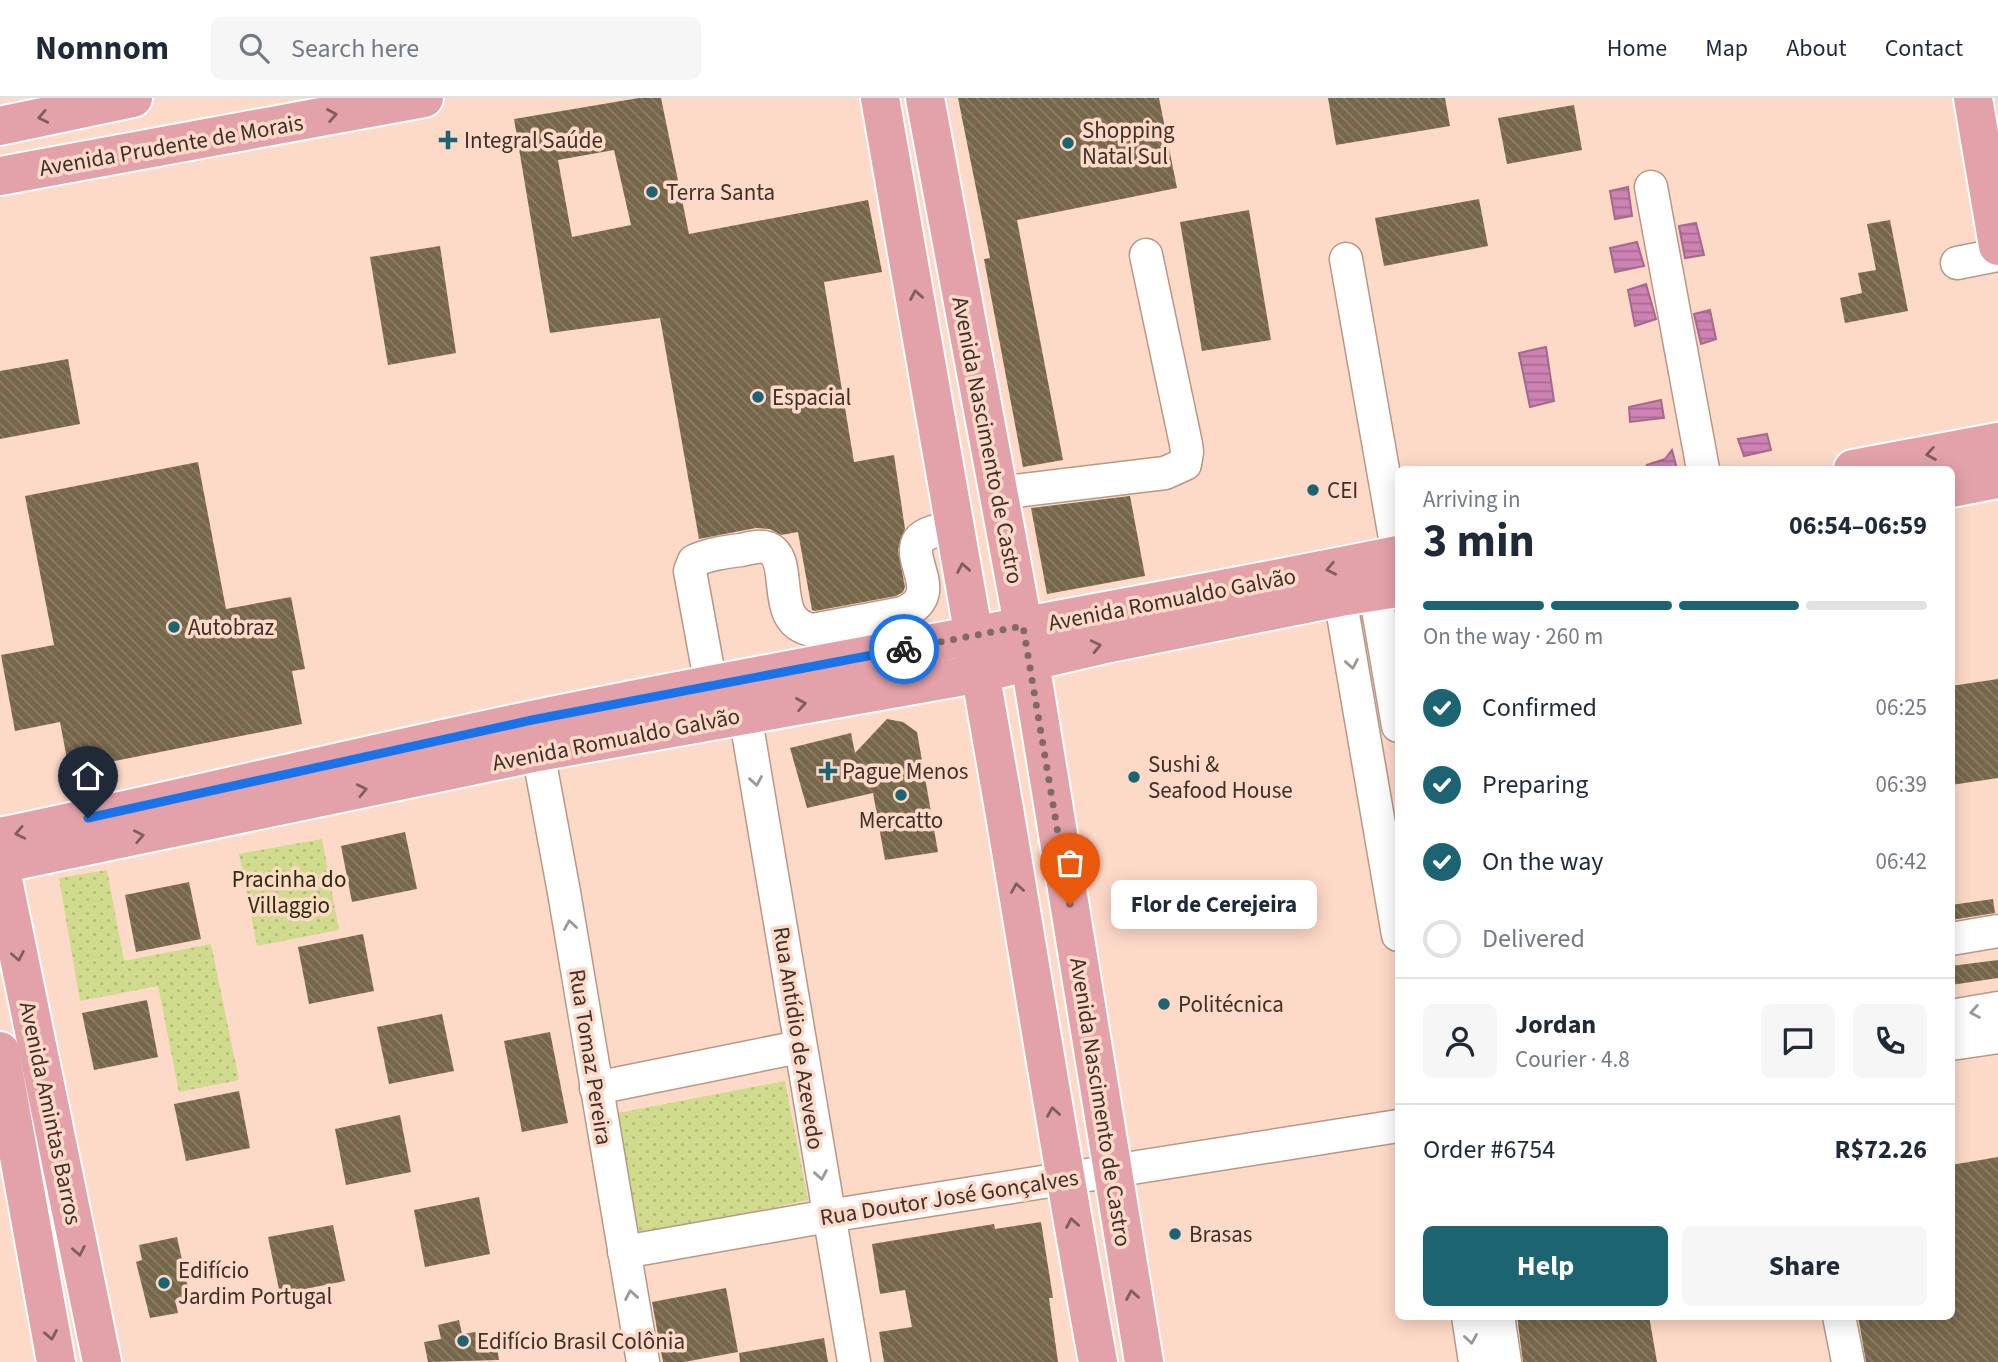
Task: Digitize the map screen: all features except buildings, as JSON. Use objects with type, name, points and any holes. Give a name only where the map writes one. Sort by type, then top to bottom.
[{"type":"main road","points":[[0,126],[133,98]]},
{"type":"main road","name":"Avenida Prudente de Morais","points":[[0,176],[424,98]]},
{"type":"main road","name":"Avenida Nascimento de Castro","points":[[880,98],[956,527],[1064,1180],[1097,1362]]},
{"type":"main road","name":"Avenida Nascimento de Castro","points":[[925,98],[1063,856],[1111,1172],[1144,1362]]},
{"type":"main road","points":[[1973,98],[1998,246]]},
{"type":"main road","points":[[909,258],[934,154]]},
{"type":"main road","points":[[923,335],[986,428]]},
{"type":"main road","points":[[1869,466],[1998,442]]},
{"type":"main road","points":[[1955,487],[1998,480]]},
{"type":"main road","name":"Avenida Romualdo Galvão","points":[[0,864],[538,752],[981,673],[1026,644],[1168,602],[1395,556]]},
{"type":"main road","name":"Avenida Romualdo Galvão","points":[[0,837],[532,720],[974,635],[1026,644],[1105,644],[1371,592]]},
{"type":"main road","name":"Avenida Amintas Barros","points":[[0,864],[102,1362]]},
{"type":"main road","name":"Avenida Amintas Barros","points":[[0,1051],[9,1152],[56,1362]]},
{"type":"street","points":[[1651,187],[1702,466]]},
{"type":"street","points":[[998,493],[1165,473],[1185,464],[1186,443],[1146,255]]},
{"type":"street","points":[[1998,255],[1959,273],[1998,277]]},
{"type":"street","points":[[1346,260],[1395,538]]},
{"type":"street","points":[[711,686],[690,571],[694,561],[717,554],[761,547],[770,549],[778,557],[789,614],[794,623],[802,629],[813,630],[911,610],[918,604],[923,589],[916,549],[919,540],[926,534],[956,527]]},
{"type":"street","points":[[1371,592],[1395,711]]},
{"type":"street","points":[[1371,592],[1395,897]]},
{"type":"street","name":"Rua Antídio de Azevedo","points":[[745,714],[854,1362]]},
{"type":"street","name":"Rua Tomaz Pereira","points":[[538,752],[643,1362]]},
{"type":"street","points":[[1955,938],[1998,931]]},
{"type":"street","points":[[1955,1015],[1998,1008]]},
{"type":"street","points":[[1955,1043],[1998,1037]]},
{"type":"street","points":[[596,1088],[799,1047]]},
{"type":"street","name":"Rua Doutor José Gonçalves","points":[[624,1252],[828,1216],[1395,1126]]},
{"type":"street","points":[[1469,1320],[1475,1362]]},
{"type":"street","points":[[1499,1320],[1505,1362]]},
{"type":"street","points":[[1821,1320],[1829,1362]]},
{"type":"street","points":[[1840,1320],[1848,1362]]},
{"type":"green space","name":"Pracinha do Villaggio","points":[[322,839],[339,930],[257,946],[239,854]]},
{"type":"green space","points":[[107,870],[124,961],[211,944],[239,1080],[179,1092],[158,986],[80,1001],[59,878]]},
{"type":"green space","points":[[785,1081],[808,1200],[640,1237],[613,1114]]},
{"type":"shaded area","points":[[1628,187],[1632,216],[1615,219],[1610,191]]},
{"type":"shaded area","points":[[1696,223],[1704,255],[1685,258],[1679,226]]},
{"type":"shaded area","points":[[1637,242],[1644,266],[1615,272],[1610,248]]},
{"type":"shaded area","points":[[1646,284],[1656,319],[1635,326],[1628,290]]},
{"type":"shaded area","points":[[1710,310],[1716,339],[1701,344],[1694,314]]},
{"type":"shaded area","points":[[1546,347],[1554,401],[1530,407],[1519,353]]},
{"type":"shaded area","points":[[1661,400],[1664,418],[1630,422],[1629,407]]},
{"type":"shaded area","points":[[1767,434],[1771,450],[1744,456],[1738,439]]},
{"type":"shaded area","points":[[1672,450],[1676,466],[1647,466],[1647,465],[1665,459]]},
{"type":"way so far","points":[[904,649],[1023,626],[1070,905]]},
{"type":"place","name":"Integral Saúde","points":[[448,140]]},
{"type":"place","name":"Shopping Natal Sul","points":[[1068,143]]},
{"type":"place","name":"Terra Santa","points":[[652,192]]},
{"type":"place","name":"Espacial","points":[[758,397]]},
{"type":"place","name":"CEI","points":[[1313,490]]},
{"type":"place","name":"Autobraz","points":[[174,627]]},
{"type":"place","name":"Pague Menos","points":[[828,771]]},
{"type":"place","name":"Sushi & Seafood House","points":[[1134,777]]},
{"type":"place","name":"Mercatto","points":[[901,795]]},
{"type":"place","name":"Flor de Cerejeira","points":[[1070,905]]},
{"type":"place","name":"Politécnica","points":[[1164,1004]]},
{"type":"place","name":"Brasas","points":[[1175,1234]]},
{"type":"place","name":"Edifício Jardim Portugal","points":[[164,1283]]},
{"type":"place","name":"Edifício Brasil Colônia","points":[[463,1341]]},
{"type":"route","points":[[88,818],[532,720],[904,649]]}]
